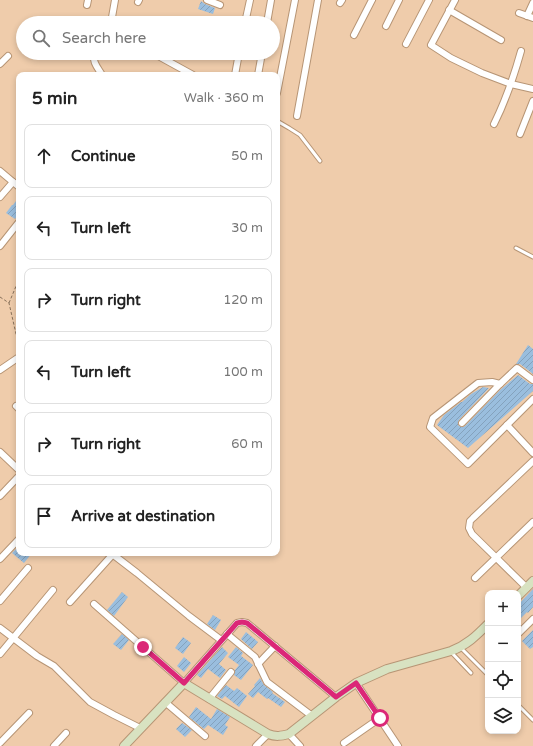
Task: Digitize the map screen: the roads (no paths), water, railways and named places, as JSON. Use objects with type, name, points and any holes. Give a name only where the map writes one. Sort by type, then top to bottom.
[{"type":"street","points":[[112,16],[115,0]]},
{"type":"street","points":[[206,0],[220,5]]},
{"type":"street","points":[[247,16],[250,0]]},
{"type":"street","points":[[268,16],[271,0]]},
{"type":"street","points":[[280,78],[295,0]]},
{"type":"street","points":[[297,116],[318,0]]},
{"type":"street","points":[[354,35],[372,0]]},
{"type":"street","points":[[386,26],[399,0]]},
{"type":"street","points":[[406,44],[428,0]]},
{"type":"street","points":[[455,0],[431,45],[451,58],[482,73],[511,84],[533,89]]},
{"type":"street","points":[[519,13],[530,17],[533,3]]},
{"type":"street","points":[[449,10],[501,40]]},
{"type":"street","points":[[494,124],[511,84],[521,51]]},
{"type":"street","points":[[0,64],[8,56]]},
{"type":"street","points":[[94,60],[100,72]]},
{"type":"street","points":[[166,60],[188,72]]},
{"type":"street","points":[[236,72],[238,60]]},
{"type":"street","points":[[259,72],[261,60]]},
{"type":"street","points":[[520,134],[533,101]]},
{"type":"street","points":[[0,171],[16,184]]},
{"type":"street","points":[[0,197],[13,182]]},
{"type":"street","points":[[0,246],[16,226]]},
{"type":"street","points":[[0,370],[16,359]]},
{"type":"street","points":[[462,423],[517,368],[533,380]]},
{"type":"street","points":[[500,384],[492,382],[478,383],[432,418],[430,427],[468,464],[533,399]]},
{"type":"street","points":[[507,425],[533,453]]},
{"type":"street","points":[[0,452],[16,467]]},
{"type":"street","points":[[527,588],[472,534],[469,528],[470,522],[473,518],[533,461]]},
{"type":"street","points":[[0,496],[16,479]]},
{"type":"street","points":[[475,578],[533,522]]},
{"type":"street","points":[[0,558],[16,542]]},
{"type":"street","points":[[70,602],[111,556]]},
{"type":"street","points":[[116,556],[221,640]]},
{"type":"street","points":[[0,601],[28,568]]},
{"type":"street","points":[[521,593],[533,581]]},
{"type":"street","points":[[0,654],[53,590]]},
{"type":"street","points":[[94,604],[184,683],[268,734],[274,736],[289,734],[356,683],[387,669],[460,648],[486,626]]},
{"type":"street","points":[[521,631],[533,620]]},
{"type":"street","points":[[124,746],[184,683],[237,623],[247,623],[336,697]]},
{"type":"street","points":[[0,628],[37,656],[54,666],[90,702],[140,728]]},
{"type":"street","points":[[227,634],[255,657],[267,682],[312,716]]},
{"type":"street","points":[[258,664],[275,646]]},
{"type":"street","points":[[209,699],[231,672]]},
{"type":"street","points":[[356,683],[396,745]]},
{"type":"street","points":[[165,702],[205,736]]},
{"type":"street","points":[[0,743],[29,713]]},
{"type":"street","points":[[344,743],[380,718]]},
{"type":"street","points":[[54,746],[66,733]]},
{"type":"street","points":[[256,746],[268,734]]},
{"type":"street","points":[[289,734],[300,746]]},
{"type":"lane","points":[[280,123],[300,135],[320,161]]},
{"type":"lane","points":[[516,248],[533,256]]},
{"type":"lane","points":[[460,648],[485,672]]},
{"type":"lane","points":[[451,651],[471,673]]},
{"type":"lane","points":[[521,708],[533,720]]}]
